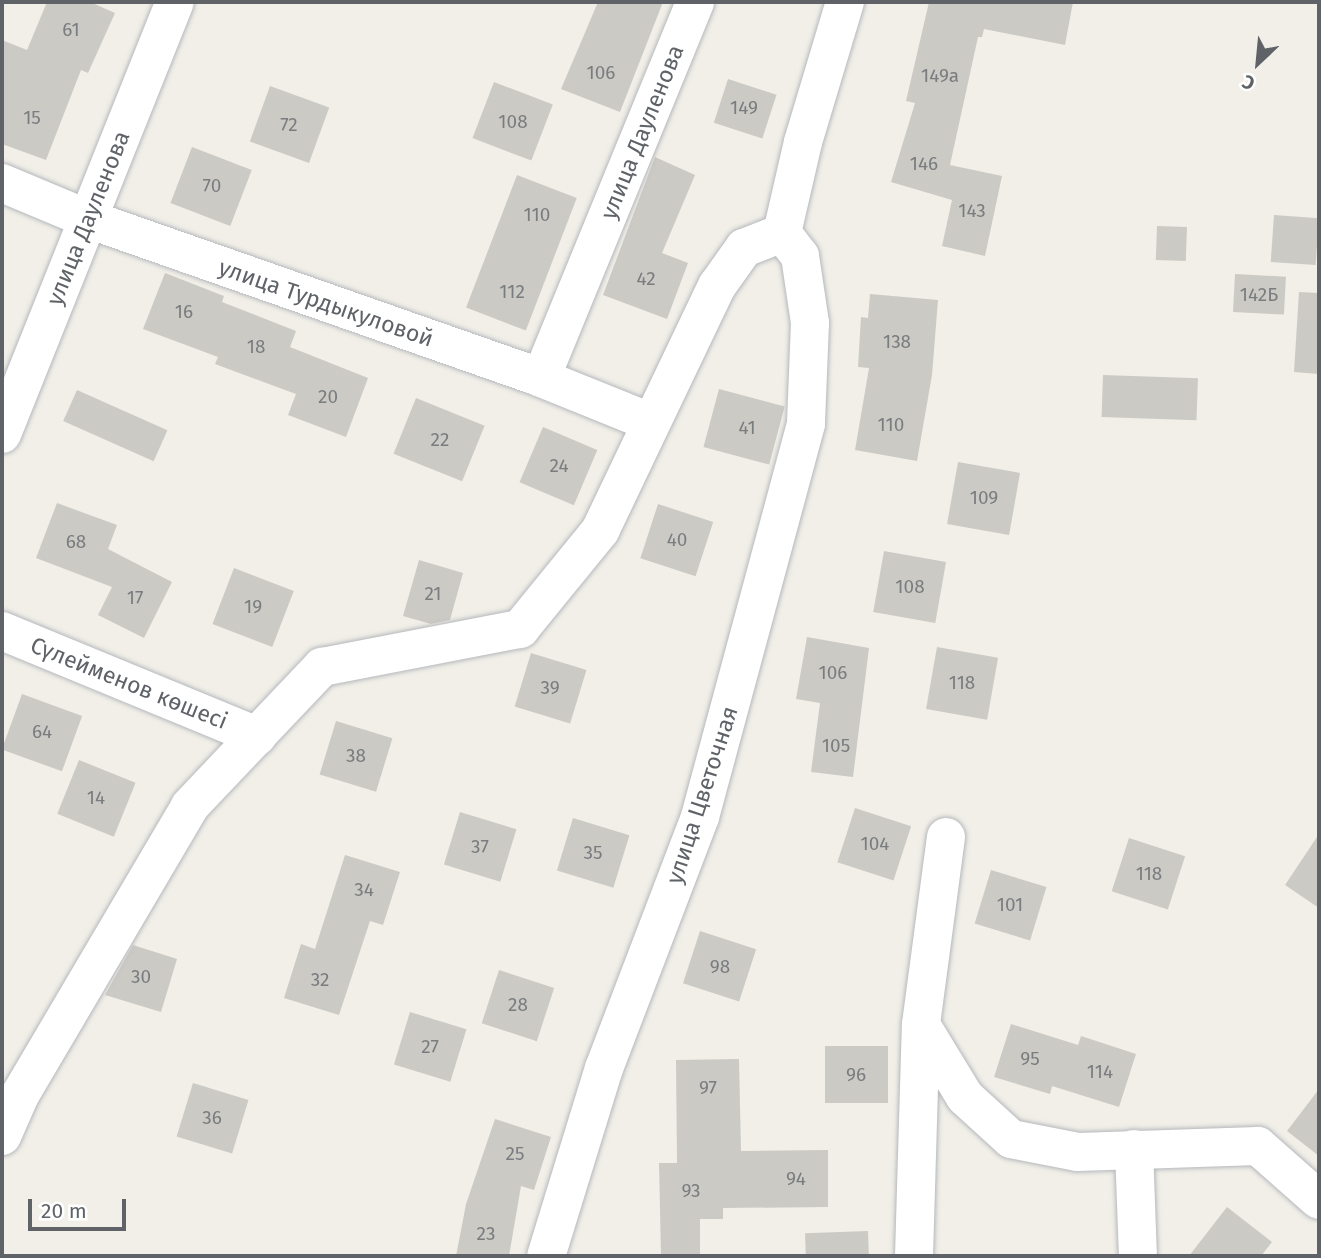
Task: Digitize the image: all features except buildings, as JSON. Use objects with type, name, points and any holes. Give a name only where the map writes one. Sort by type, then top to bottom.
[{"type":"street","name":"улица Дауленова","points":[[2,434],[175,2]]},
{"type":"street","name":"улица Дауленова","points":[[541,378],[695,2]]},
{"type":"street","points":[[2,1136],[20,1095],[190,806],[322,667],[520,629],[600,531],[717,286],[744,248],[782,233],[803,142],[845,2]]},
{"type":"street","name":"улица Турдыкуловой","points":[[2,183],[88,219],[541,378],[650,422]]},
{"type":"street","name":"улица Цветочная","points":[[551,1254],[604,1068],[700,817],[806,424],[810,323],[800,256],[782,233]]},
{"type":"street","name":"Сүлейменов көшесі","points":[[2,631],[257,736]]},
{"type":"street","points":[[915,1256],[921,1025],[946,837]]},
{"type":"street","points":[[921,1025],[965,1097],[1011,1139],[1078,1152],[1258,1146],[1319,1199]]},
{"type":"street","points":[[1134,1149],[1138,1256]]}]
